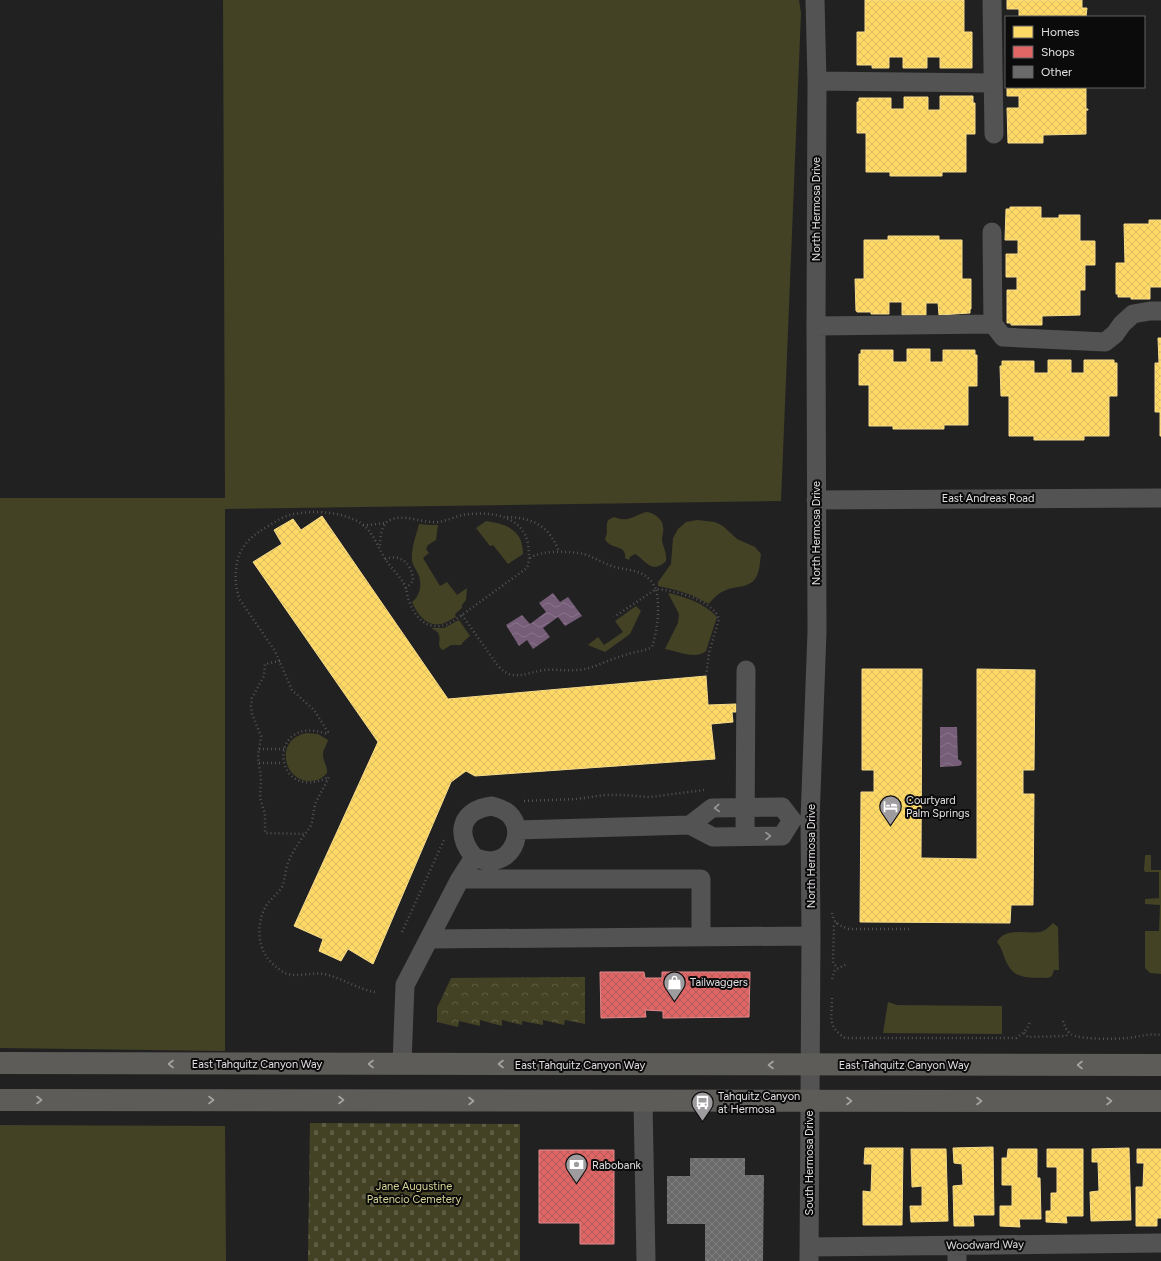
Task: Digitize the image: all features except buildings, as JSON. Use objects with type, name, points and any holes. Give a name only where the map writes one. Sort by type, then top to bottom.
[{"type":"main road","name":"East Tahquitz Canyon Way","points":[[0,1063],[1161,1065]]},
{"type":"main road","points":[[0,1100],[1161,1101]]},
{"type":"street","name":"North Hermosa Drive","points":[[810,1065],[811,936],[801,820],[817,632],[817,81],[814,0]]},
{"type":"street","points":[[992,0],[994,134]]},
{"type":"street","points":[[817,81],[993,82]]},
{"type":"street","points":[[992,232],[993,324],[1003,337],[1105,342],[1115,334],[1132,314],[1161,311]]},
{"type":"street","points":[[816,326],[993,324]]},
{"type":"street","name":"East Andreas Road","points":[[816,500],[1161,498]]},
{"type":"street","points":[[745,836],[746,670]]},
{"type":"street","points":[[492,806],[509,814],[514,821],[517,830],[517,839],[513,848],[507,855],[500,859],[491,861],[474,857],[464,842],[462,833],[468,817],[483,807],[492,806]]},
{"type":"street","points":[[517,830],[690,825],[713,837],[782,836],[801,820],[782,807],[712,808],[690,825]]},
{"type":"street","points":[[402,1064],[405,985],[460,879],[474,857]]},
{"type":"street","points":[[460,879],[701,879],[701,937]]},
{"type":"street","points":[[429,939],[811,936]]},
{"type":"street","name":"South Hermosa Drive","points":[[809,1254],[810,1065]]},
{"type":"street","points":[[643,1101],[646,1261]]},
{"type":"street","name":"Woodward Way","points":[[809,1254],[957,1253],[1161,1243]]},
{"type":"path","points":[[375,992],[364,990],[322,974],[288,974],[282,972],[270,962],[262,949],[259,934],[262,915],[268,902],[281,888],[291,856],[312,822],[315,804],[329,777],[319,782],[300,781],[290,774],[283,763],[288,739],[300,732],[310,730],[327,734],[328,732],[314,710],[292,690],[272,644],[240,600],[235,583],[238,555],[242,547],[250,538],[259,531],[288,516],[310,512],[326,512],[355,520],[363,525],[374,537],[385,559],[405,585],[412,608],[417,617],[424,622],[438,627],[447,625],[527,568],[529,558],[527,539],[518,524],[503,516]]},
{"type":"path","points":[[363,525],[369,526],[386,523],[391,519],[398,518],[439,522],[471,514],[518,517],[541,526],[551,534],[559,552]]},
{"type":"path","points":[[380,547],[380,538],[386,523]]},
{"type":"path","points":[[462,615],[498,666],[503,672],[511,675],[518,676],[544,670],[580,670],[652,647],[658,622],[658,599],[656,589],[649,578],[640,573],[610,566],[583,554],[559,552],[534,555],[529,558]]},
{"type":"path","points":[[385,559],[394,557],[401,559],[410,568],[412,581],[406,588]]},
{"type":"path","points":[[614,617],[656,589],[677,592],[693,598],[714,610],[718,614],[719,619],[709,653],[706,676]]},
{"type":"path","points":[[280,661],[266,664],[264,676],[252,698],[252,714],[261,736],[258,757],[261,778],[260,798],[265,814],[266,833],[305,834]]},
{"type":"path","points":[[259,749],[285,749]]},
{"type":"path","points":[[259,763],[283,763]]},
{"type":"path","points":[[831,912],[833,920],[840,926],[850,929],[912,929]]},
{"type":"path","points":[[837,923],[834,926],[833,963],[838,968]]},
{"type":"path","points":[[832,986],[832,978],[835,970],[847,964]]},
{"type":"path","points":[[832,994],[832,1025],[838,1033],[845,1038],[1016,1038],[1024,1033],[1030,1022]]},
{"type":"path","points":[[1063,1021],[1066,1029],[1072,1035],[1081,1038],[1127,1038],[1153,1033],[1161,1035]]},
{"type":"path","points":[[1024,1033],[1028,1037],[1048,1037],[1066,1036],[1069,1032]]},
{"type":"green space","points":[[223,0],[799,0],[801,13],[781,501],[225,509],[225,1051],[0,1048],[0,498],[225,498]]},
{"type":"green space","points":[[646,512],[657,516],[663,524],[662,540],[666,561],[656,567],[652,567],[635,554],[630,557],[629,560],[625,558],[625,554],[621,549],[611,545],[605,539],[608,520],[614,517],[619,519],[627,519]]},
{"type":"green space","points":[[697,520],[715,522],[723,526],[737,539],[755,547],[761,554],[758,573],[753,582],[745,586],[723,591],[709,604],[691,595],[658,586],[658,582],[671,564],[673,538],[678,529],[686,522]]},
{"type":"green space","points":[[486,521],[507,526],[517,534],[520,539],[523,554],[508,564],[493,545],[490,546],[476,528]]},
{"type":"green space","points":[[419,524],[438,525],[436,540],[428,545],[426,549],[429,553],[423,558],[440,586],[447,582],[457,595],[467,588],[466,600],[462,605],[462,608],[455,614],[456,617],[441,624],[431,624],[423,619],[412,602],[419,594],[420,587],[419,576],[412,561],[412,551]]},
{"type":"green space","points":[[668,593],[681,596],[701,604],[717,617],[706,651],[702,654],[692,655],[665,649],[678,623],[679,614]]},
{"type":"green space","points":[[636,606],[641,611],[630,634],[605,652],[588,645],[598,637],[604,645],[623,632],[615,621]]},
{"type":"green space","points":[[459,620],[470,636],[461,645],[451,645],[443,650],[439,645],[438,634],[431,628],[444,628]]},
{"type":"green space","points":[[307,733],[318,734],[328,740],[323,755],[327,773],[317,780],[306,781],[297,777],[290,771],[286,762],[286,753],[289,744],[296,737]]},
{"type":"green space","points":[[1146,855],[1151,855],[1151,870],[1161,870],[1161,974],[1150,973],[1145,968],[1145,931],[1159,931],[1160,905],[1145,904],[1145,899],[1159,898],[1159,872],[1145,872]]},
{"type":"green space","points":[[1053,923],[1058,927],[1059,970],[1054,970],[1052,976],[1048,978],[1031,978],[1020,976],[1011,970],[1001,947],[997,942],[1001,937],[1005,934],[1016,932],[1040,932],[1045,930]]},
{"type":"green space","points":[[585,977],[585,1024],[565,1020],[564,1025],[543,1020],[543,1025],[522,1021],[522,1025],[502,1020],[502,1026],[480,1020],[480,1026],[459,1021],[458,1027],[437,1022],[437,1008],[451,978]]},
{"type":"green space","points":[[888,1002],[897,1005],[1002,1006],[1002,1034],[883,1033]]},
{"type":"green space","name":"Jane Augustine Patencio Cemetery","points":[[310,1123],[520,1124],[520,1261],[308,1261]]},
{"type":"green space","points":[[0,1125],[225,1126],[226,1261],[0,1261]]},
{"type":"water","points":[[553,593],[560,602],[568,597],[582,616],[565,626],[558,617],[543,628],[550,637],[533,649],[527,640],[519,646],[506,625],[522,615],[530,624],[546,612],[539,603]]},
{"type":"water","points":[[940,727],[957,727],[958,759],[962,762],[961,765],[940,767]]},
{"type":"place","name":"Courtyard Palm Springs","points":[[891,826]]},
{"type":"place","name":"Tailwaggers","points":[[675,1002]]},
{"type":"place","name":"Tahquitz Canyon at Hermosa","points":[[702,1122]]},
{"type":"place","name":"Rabobank","points":[[577,1184]]}]
